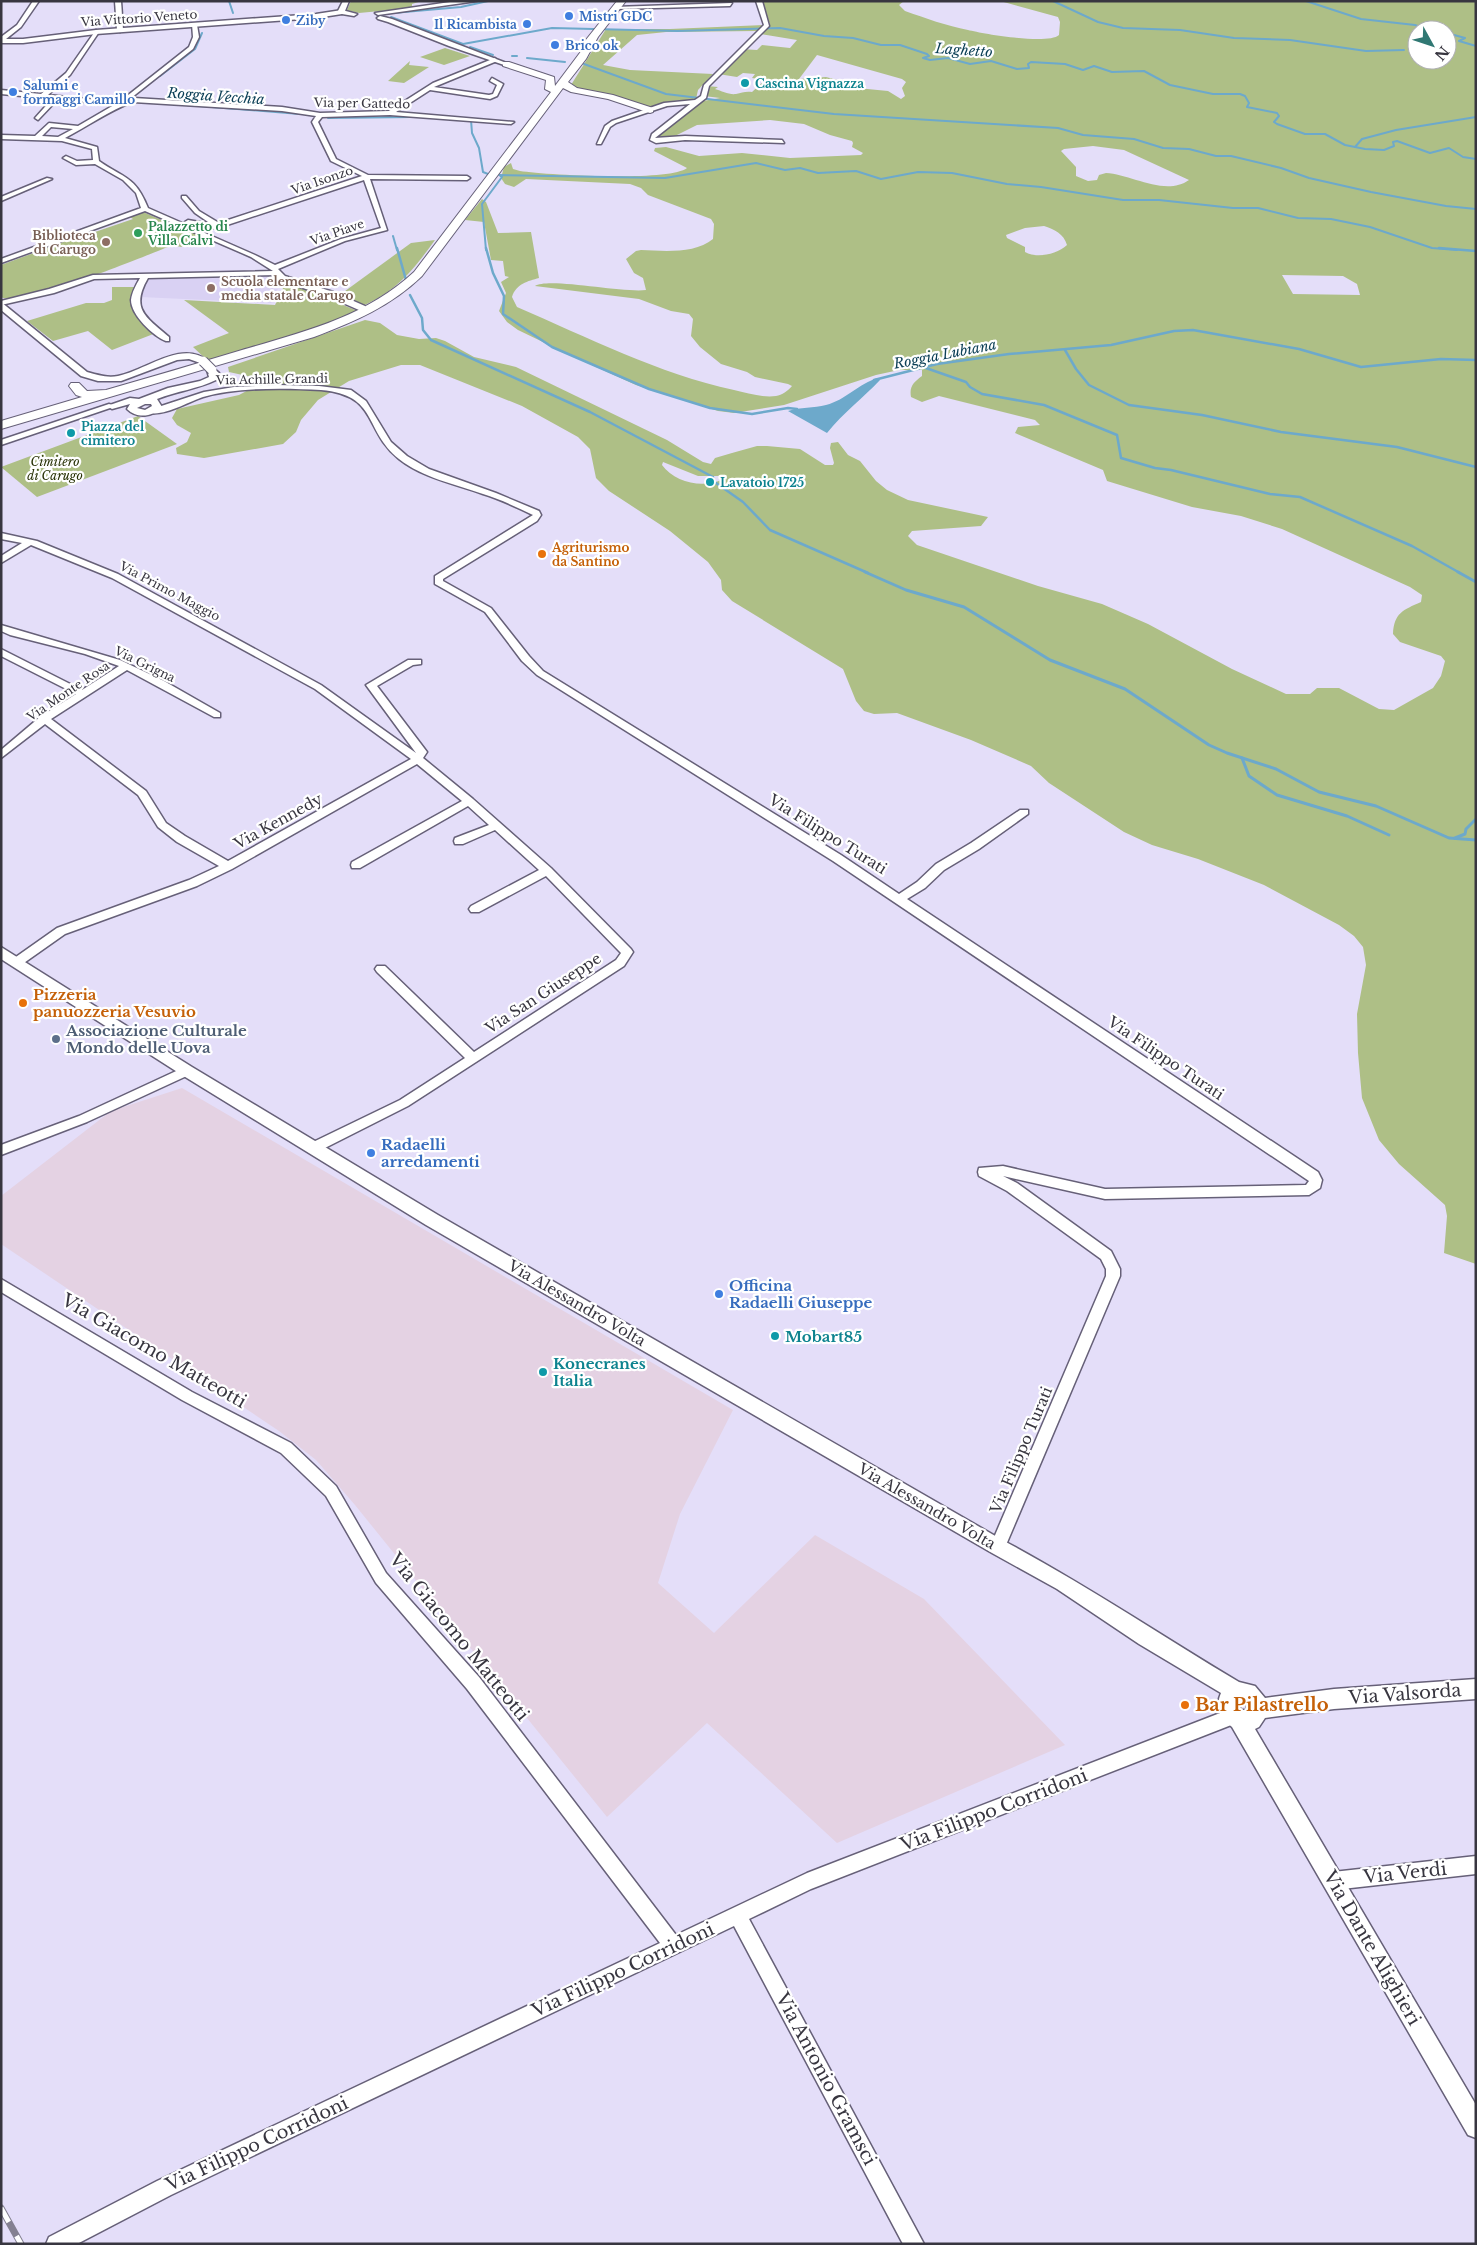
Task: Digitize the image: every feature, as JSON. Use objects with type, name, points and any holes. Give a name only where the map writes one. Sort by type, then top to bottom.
[{"type":"main road","points":[[1,426],[174,375],[200,364],[310,334],[354,318],[404,289],[418,274],[531,122],[544,108],[620,4]]},
{"type":"main road","points":[[531,122],[550,89],[598,33]]},
{"type":"main road","points":[[535,74],[556,72],[574,59]]},
{"type":"main road","points":[[506,64],[552,80],[550,89]]},
{"type":"main road","points":[[562,84],[582,92],[650,110]]},
{"type":"main road","points":[[544,108],[561,94],[582,92]]},
{"type":"main road","points":[[145,402],[128,396],[131,392],[182,376],[200,364]]},
{"type":"main road","points":[[29,417],[62,403],[84,379],[84,374]]},
{"type":"main road","points":[[76,386],[80,393],[90,395],[160,376],[174,375]]},
{"type":"main road","points":[[29,417],[48,415],[85,405],[112,406]]},
{"type":"street","points":[[3,41],[19,26],[36,1]]},
{"type":"street","points":[[118,1],[120,30]]},
{"type":"street","points":[[344,14],[346,1]]},
{"type":"street","points":[[474,1],[399,10],[378,16],[506,64]]},
{"type":"street","points":[[759,1],[767,24],[706,86],[704,97],[654,135],[652,139],[656,141],[685,138],[782,142]]},
{"type":"street","points":[[620,4],[730,4]]},
{"type":"street","name":"Via Vittorio Veneto","points":[[3,41],[120,30],[198,27],[344,14]]},
{"type":"street","points":[[59,139],[131,99],[140,88],[191,48],[198,27]]},
{"type":"street","points":[[43,96],[68,74],[96,32]]},
{"type":"street","points":[[390,113],[428,88],[495,60]]},
{"type":"street","points":[[428,88],[490,97],[495,95],[500,85],[492,80]]},
{"type":"street","name":"Via per Gattedo","points":[[1,92],[57,97],[131,99],[320,114],[390,113],[511,122]]},
{"type":"street","points":[[38,118],[57,97]]},
{"type":"street","points":[[599,143],[608,126],[672,103],[697,102]]},
{"type":"street","points":[[320,114],[315,122],[331,158],[367,177]]},
{"type":"street","points":[[37,138],[49,125],[80,128]]},
{"type":"street","points":[[1,137],[59,139],[95,148],[96,162]]},
{"type":"street","points":[[66,158],[76,163],[96,162],[119,174],[134,186],[139,192],[145,209],[254,256],[287,280],[330,294],[362,308]]},
{"type":"street","name":"Via Isonzo","points":[[166,219],[180,220],[203,227],[218,226],[367,177],[467,178]]},
{"type":"street","name":"Via Piave","points":[[275,270],[343,240],[385,229],[367,177]]},
{"type":"street","points":[[1,199],[49,179]]},
{"type":"street","points":[[184,196],[197,212],[218,226]]},
{"type":"street","points":[[1,261],[145,209]]},
{"type":"street","points":[[1,304],[51,291],[89,278],[275,270]]},
{"type":"street","points":[[145,276],[136,296],[136,305],[142,315],[166,339]]},
{"type":"street","points":[[1,304],[84,374],[101,380],[132,377],[175,358],[190,356],[212,370],[214,375],[206,382],[171,390],[145,402],[112,406],[1,443]]},
{"type":"street","name":"Via Achille Grandi","points":[[150,411],[159,410],[197,396],[228,390],[309,388],[347,392],[362,401],[391,447],[406,459],[434,474],[489,492],[536,513]]},
{"type":"street","points":[[145,402],[157,407],[150,411],[139,412],[145,402]]},
{"type":"street","name":"Via Achille Grandi","points":[[145,402],[165,406],[176,404]]},
{"type":"street","name":"Via Filippo Turati","points":[[536,513],[537,515],[534,519],[438,578],[438,582],[481,605],[490,612],[530,664],[540,673],[838,858],[1313,1176],[1316,1180],[1313,1188],[1303,1191],[1105,1194],[1003,1171],[984,1172],[1012,1187],[1106,1255],[1113,1269],[1113,1276],[998,1547]]},
{"type":"street","name":"Via Primo Maggio","points":[[1,536],[30,542],[116,576],[318,687],[418,759],[469,801],[494,826],[547,871],[627,952]]},
{"type":"street","points":[[1,560],[30,542]]},
{"type":"street","name":"Via Grigna","points":[[1,628],[24,637],[95,654],[126,666],[217,715]]},
{"type":"street","points":[[1,652],[83,694]]},
{"type":"street","points":[[418,662],[411,662],[371,685],[422,752],[418,759]]},
{"type":"street","name":"Via Monte Rosa","points":[[1,756],[44,719],[126,666]]},
{"type":"street","points":[[44,719],[142,793],[162,825],[181,839],[228,866]]},
{"type":"street","name":"Via Kennedy","points":[[17,962],[61,931],[193,884],[418,759]]},
{"type":"street","points":[[356,865],[469,801]]},
{"type":"street","points":[[899,898],[1024,812]]},
{"type":"street","points":[[459,841],[494,826]]},
{"type":"street","points":[[475,909],[547,871]]},
{"type":"street","name":"Via Alessandro Volta","points":[[1,952],[187,1071],[432,1220],[1064,1584],[1183,1660],[1241,1708]]},
{"type":"street","name":"Via San Giuseppe","points":[[313,1148],[404,1104],[620,963],[627,952]]},
{"type":"street","points":[[381,969],[473,1058]]},
{"type":"street","points":[[1,1150],[83,1119],[187,1071]]},
{"type":"street","name":"Via Giacomo Matteotti","points":[[1,1285],[187,1396],[286,1448],[331,1491],[382,1578],[473,1683],[673,1946]]},
{"type":"street","name":"Via Valsorda","points":[[1241,1708],[1476,1689]]},
{"type":"street","name":"Via Filippo Corridoni","points":[[56,2244],[164,2188],[807,1882],[1204,1729],[1241,1708]]},
{"type":"street","name":"Via Dante Alighieri","points":[[1241,1708],[1268,1769],[1476,2127]]},
{"type":"street","name":"Via Verdi","points":[[1334,1881],[1476,1865]]},
{"type":"street","name":"Via Antonio Gramsci","points":[[738,1915],[914,2244]]},
{"type":"shaded area","name":"Scuola elementare e media statale Carugo","points":[[233,275],[273,277],[281,280],[273,303],[140,297],[148,278]]},
{"type":"shaded area","points":[[182,1088],[733,1410],[680,1514],[658,1583],[714,1633],[815,1535],[924,1599],[1065,1745],[837,1843],[707,1723],[607,1817],[355,1505],[316,1460],[279,1431],[1,1244],[1,1196],[111,1111]]},
{"type":"green space","points":[[351,1],[422,1],[412,4],[412,8],[359,13],[347,10]]},
{"type":"green space","points":[[760,1],[904,1],[899,5],[905,11],[936,22],[976,32],[1042,39],[1053,38],[1059,35],[1060,22],[1058,17],[1000,1],[1476,1],[1476,1264],[1444,1253],[1447,1216],[1445,1205],[1399,1164],[1379,1140],[1362,1098],[1357,1014],[1366,965],[1363,947],[1354,936],[1339,925],[1264,885],[1198,859],[1152,845],[1124,832],[1049,783],[1031,766],[971,740],[897,713],[874,714],[864,711],[856,701],[843,669],[732,601],[722,590],[721,580],[708,562],[670,531],[609,491],[596,478],[590,449],[578,437],[522,406],[420,365],[401,365],[349,381],[318,400],[301,420],[296,432],[283,444],[204,458],[177,454],[176,448],[187,442],[191,433],[177,425],[172,418],[177,409],[239,395],[258,385],[256,378],[229,372],[228,367],[365,320],[380,323],[397,335],[419,339],[436,338],[474,357],[516,367],[667,440],[703,462],[711,464],[715,458],[757,446],[767,446],[800,449],[825,465],[833,465],[831,443],[838,442],[848,455],[860,461],[876,481],[887,490],[908,500],[988,517],[981,526],[912,531],[908,536],[917,545],[1038,586],[1102,604],[1148,624],[1232,669],[1286,694],[1310,694],[1317,688],[1339,688],[1379,709],[1394,710],[1433,688],[1441,676],[1445,661],[1441,656],[1400,642],[1393,634],[1395,621],[1401,613],[1421,602],[1422,595],[1410,587],[1282,529],[1241,516],[1192,507],[1107,481],[1103,470],[1015,433],[1018,427],[1040,425],[1035,420],[939,396],[922,402],[911,397],[911,390],[913,385],[922,376],[922,370],[899,370],[876,375],[784,405],[734,413],[718,411],[636,385],[518,330],[507,322],[499,311],[506,293],[501,282],[509,277],[505,276],[503,261],[491,260],[484,222],[465,220],[482,199],[486,202],[498,233],[531,232],[539,278],[527,282],[516,289],[512,297],[517,307],[651,365],[706,383],[766,396],[778,395],[792,386],[755,377],[747,372],[721,364],[700,347],[691,336],[693,319],[689,314],[671,311],[639,299],[535,286],[554,283],[646,290],[643,278],[634,273],[626,259],[636,251],[641,250],[679,250],[706,244],[713,239],[714,224],[711,219],[648,195],[641,188],[630,184],[526,179],[514,187],[505,184],[501,178],[504,167],[511,163],[513,169],[520,171],[580,176],[657,175],[687,168],[654,151],[655,148],[666,147],[699,156],[742,153],[790,158],[861,155],[863,153],[852,147],[852,141],[830,135],[804,124],[770,120],[697,125],[671,138],[658,138],[658,135],[703,101],[720,98],[704,96],[706,86],[718,87],[715,89],[736,94],[752,92],[765,80],[752,78],[755,74],[743,73],[737,77],[718,74],[741,49],[757,50],[762,45],[790,48],[797,40],[760,34],[770,24]],"holes":[[[817,55],[902,79],[906,82],[902,88],[905,96],[901,99],[888,91],[857,88],[826,77],[799,79]],[[1093,146],[1124,150],[1189,180],[1180,185],[1159,186],[1106,173],[1099,175],[1097,180],[1088,181],[1076,176],[1076,167],[1061,151],[1064,149]],[[1044,226],[1058,232],[1067,245],[1058,251],[1035,255],[1025,252],[1025,247],[1007,238],[1006,235],[1025,228]],[[1282,275],[1343,276],[1357,284],[1360,295],[1293,294]],[[663,462],[698,476],[720,476],[723,479],[707,484],[690,482],[674,476],[662,465]]]},
{"type":"green space","points":[[767,25],[757,31],[666,32],[637,35],[603,65],[630,70],[713,74],[698,90],[694,100],[670,101],[649,108],[577,89],[571,85],[606,29],[670,29]]},
{"type":"green space","points":[[445,48],[470,56],[444,65],[420,57]]},
{"type":"green space","points":[[410,61],[409,65],[429,67],[404,83],[388,81]]},
{"type":"green space","points":[[143,212],[180,228],[176,231],[178,233],[189,231],[204,238],[181,247],[173,245],[85,279],[33,295],[13,298],[1,297],[1,265],[73,236],[92,233],[133,219],[130,217]]},
{"type":"green space","points":[[435,240],[412,270],[385,294],[362,306],[341,297],[341,294],[411,243]]},
{"type":"green space","points":[[286,282],[358,311],[343,319],[209,362],[193,347],[229,333],[184,300],[275,305]]},
{"type":"green space","points":[[112,287],[136,287],[130,299],[135,314],[156,333],[112,350],[88,331],[53,341],[27,321],[86,303],[104,303],[112,300]]},
{"type":"green space","name":"Cimitero di Carugo","points":[[138,416],[177,444],[37,497],[1,467]]},
{"type":"water","points":[[878,378],[880,380],[827,433],[788,411],[833,403],[871,380]]},
{"type":"waterway","name":"Roggia Vecchia","points":[[229,1],[233,13]]},
{"type":"waterway","points":[[393,13],[461,7],[488,1]]},
{"type":"waterway","points":[[1053,1],[1098,22],[1123,28],[1180,30],[1234,38],[1290,40],[1366,51],[1404,50]]},
{"type":"waterway","points":[[1306,1],[1361,19],[1407,24]]},
{"type":"waterway","name":"Laghetto","points":[[391,17],[463,44],[552,28],[677,31],[780,28],[824,36],[853,38],[881,45],[900,45],[927,54],[929,56],[923,58],[930,60],[948,58],[970,64],[991,61],[1017,69],[1029,68],[1028,64],[1031,62],[1065,64],[1083,70],[1094,66],[1112,72],[1144,71],[1170,85],[1213,94],[1240,94],[1245,96],[1249,103],[1247,107],[1277,113],[1279,116],[1274,122],[1277,124],[1305,134],[1325,134],[1345,145],[1355,147]]},
{"type":"waterway","name":"Roggia Vecchia","points":[[211,23],[219,21]]},
{"type":"waterway","name":"Roggia Vecchia","points":[[160,76],[195,49],[202,33]]},
{"type":"waterway","points":[[1457,36],[1465,38],[1459,41],[1476,46]]},
{"type":"waterway","points":[[470,47],[493,55]]},
{"type":"waterway","points":[[512,56],[517,56]]},
{"type":"waterway","points":[[527,58],[565,62]]},
{"type":"waterway","points":[[584,64],[666,94],[834,114],[1058,128],[1083,135],[1134,139],[1163,148],[1189,149],[1216,156],[1231,156],[1281,168],[1309,178],[1371,192],[1446,206],[1476,209]]},
{"type":"waterway","name":"Roggia Vecchia","points":[[174,104],[300,114]]},
{"type":"waterway","points":[[328,118],[412,117]]},
{"type":"waterway","points":[[1355,147],[1362,139],[1396,130],[1476,117]]},
{"type":"waterway","points":[[469,120],[471,120],[472,133],[479,148],[483,172],[488,174]]},
{"type":"waterway","name":"Laghetto","points":[[1355,147],[1384,150],[1394,146],[1393,142],[1397,141],[1430,153],[1449,148],[1463,157],[1476,159]]},
{"type":"waterway","points":[[486,250],[482,204],[502,177],[499,175],[665,178],[756,163],[785,170],[800,168],[818,173],[856,171],[881,179],[918,172],[952,173],[1007,184],[1041,187],[1123,200],[1159,200],[1233,208],[1258,208],[1298,218],[1331,219],[1370,227],[1432,248],[1457,250]]},
{"type":"waterway","points":[[393,236],[397,250]]},
{"type":"waterway","points":[[397,248],[406,280]]},
{"type":"waterway","name":"Roggia Lubiana","points":[[486,248],[493,273],[504,296],[503,314],[552,347],[649,389],[710,408],[752,414],[788,408],[797,409]]},
{"type":"waterway","points":[[1439,248],[1476,251]]},
{"type":"waterway","points":[[410,295],[422,318],[423,330],[431,340],[590,412],[713,477]]},
{"type":"waterway","name":"Roggia Lubiana","points":[[924,367],[1009,354],[1111,345],[1174,331],[1193,330],[1299,349],[1361,367],[1441,359],[1476,360]]},
{"type":"waterway","points":[[1065,350],[1076,369],[1089,385],[1129,405],[1202,415],[1281,432],[1397,447],[1476,467]]},
{"type":"waterway","name":"Roggia Lubiana","points":[[874,380],[924,367]]},
{"type":"waterway","points":[[924,367],[966,382],[970,387],[982,394],[1044,405],[1117,435],[1121,458],[1155,468],[1171,470],[1270,494],[1300,497],[1412,546],[1460,573]]},
{"type":"waterway","points":[[716,483],[743,502],[770,530],[868,573]]},
{"type":"waterway","points":[[865,572],[906,590],[964,607],[1050,660],[1125,689],[1209,745],[1227,753],[1276,769],[1319,792],[1376,806],[1449,838],[1476,840]]},
{"type":"waterway","points":[[1458,572],[1476,582]]},
{"type":"waterway","points":[[1242,758],[1249,776],[1277,795],[1347,816],[1389,835]]},
{"type":"waterway","points":[[1455,838],[1465,834],[1466,829],[1476,819]]},
{"type":"railway","points":[[1,2208],[21,2244]]},
{"type":"place","name":"Mistri GDC","points":[[569,16]]},
{"type":"place","name":"Ziby","points":[[286,20]]},
{"type":"place","name":"Il Ricambista","points":[[527,24]]},
{"type":"place","name":"Brico ok","points":[[555,45]]},
{"type":"place","name":"Cascina Vignazza","points":[[745,83]]},
{"type":"place","name":"Salumi e formaggi Camillo","points":[[13,92]]},
{"type":"place","name":"Palazzetto di Villa Calvi","points":[[138,233]]},
{"type":"place","name":"Biblioteca di Carugo","points":[[106,242]]},
{"type":"place","name":"Scuola elementare e media statale Carugo","points":[[211,288]]},
{"type":"place","name":"Piazza del cimitero","points":[[71,433]]},
{"type":"place","name":"Lavatoio 1725","points":[[710,482]]},
{"type":"place","name":"Agriturismo da Santino","points":[[542,554]]},
{"type":"place","name":"Pizzeria panuozzeria Vesuvio","points":[[23,1003]]},
{"type":"place","name":"Associazione Culturale Mondo delle Uova","points":[[56,1039]]},
{"type":"place","name":"Radaelli arredamenti","points":[[371,1153]]},
{"type":"place","name":"Officina Radaelli Giuseppe","points":[[719,1294]]},
{"type":"place","name":"Mobart85","points":[[775,1336]]},
{"type":"place","name":"Konecranes Italia","points":[[543,1372]]},
{"type":"place","name":"Bar Pilastrello","points":[[1185,1705]]}]
